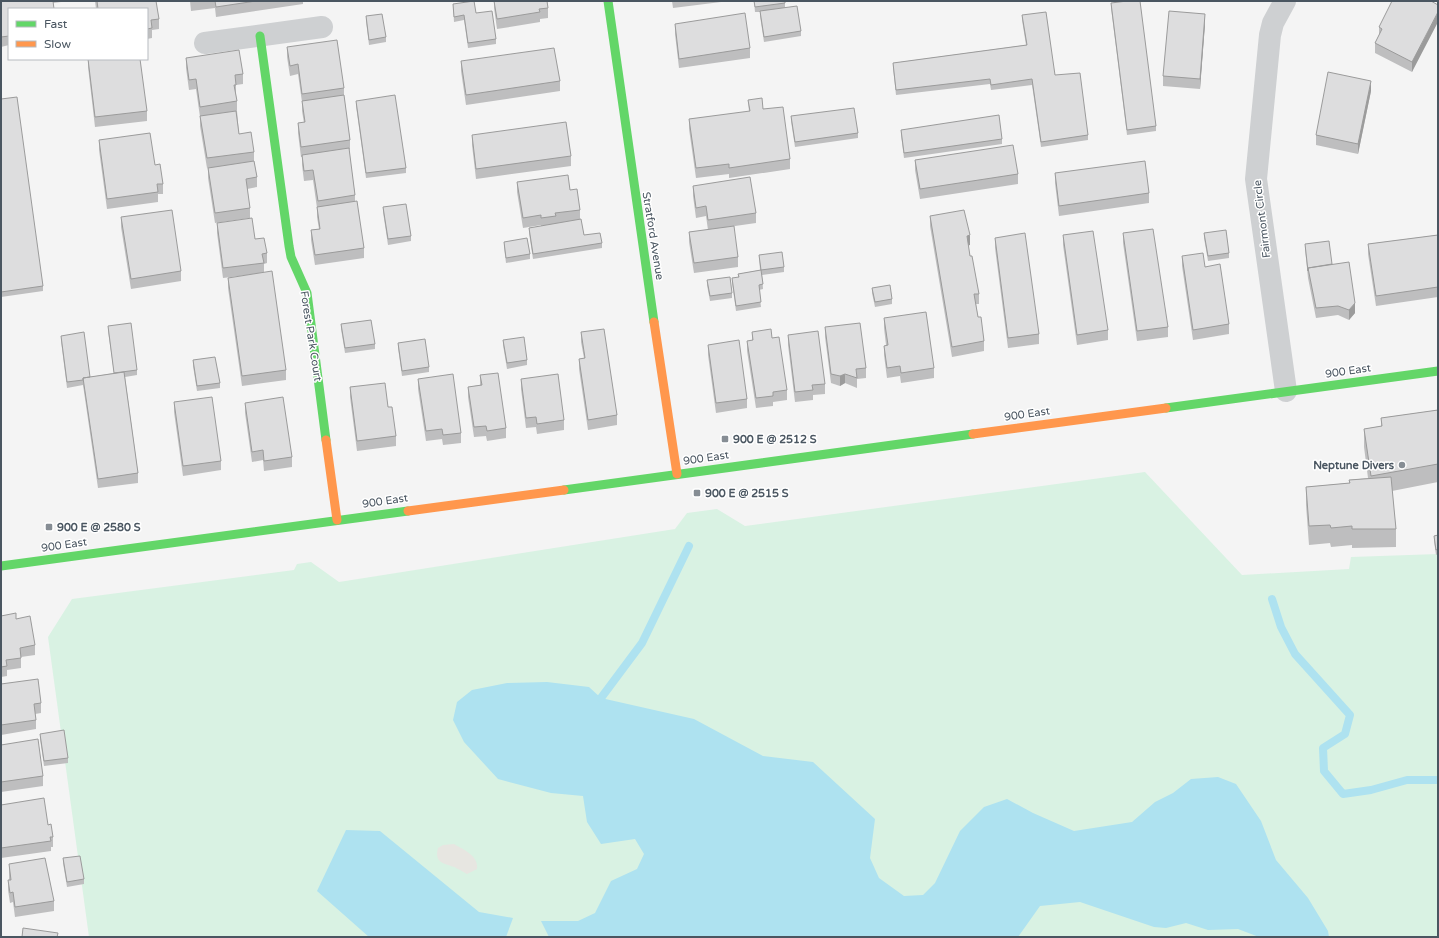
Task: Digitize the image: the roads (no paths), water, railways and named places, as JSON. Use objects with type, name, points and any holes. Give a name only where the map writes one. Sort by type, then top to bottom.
[{"type":"street","name":"Stratford Avenue","points":[[608,1],[631,166],[678,474]]},
{"type":"street","name":"Fairmont Circle","points":[[1285,1],[1278,12],[1270,35],[1256,179],[1286,391]]},
{"type":"street","points":[[205,44],[322,27]]},
{"type":"street","name":"Forest Park Court","points":[[260,36],[291,257],[307,293],[337,520]]},
{"type":"street","name":"900 East","points":[[1,566],[1438,371]]},
{"type":"water","points":[[547,682],[589,687],[601,698],[694,719],[763,756],[813,762],[875,819],[870,858],[879,878],[904,896],[923,895],[935,883],[960,831],[984,807],[1007,799],[1033,813],[1074,831],[1132,822],[1155,802],[1173,793],[1191,779],[1218,777],[1236,784],[1261,821],[1276,860],[1308,898],[1328,931],[1329,937],[1259,937],[1238,929],[1208,930],[1186,923],[1166,928],[1154,927],[1080,902],[1040,906],[1018,937],[549,937],[541,921],[578,921],[595,913],[611,881],[637,869],[644,854],[635,839],[601,844],[587,822],[583,796],[551,793],[498,779],[464,742],[453,720],[457,702],[472,690],[507,683]]},
{"type":"water","points":[[346,830],[380,831],[479,912],[513,918],[506,937],[369,937],[317,891]]},
{"type":"waterway","points":[[601,698],[642,643],[689,546]]},
{"type":"waterway","points":[[1272,599],[1281,627],[1295,654],[1350,715],[1345,734],[1323,748],[1324,771],[1343,794],[1371,790],[1407,780],[1438,780]]},
{"type":"place","name":"900 E @ 2512 S","points":[[725,439]]},
{"type":"place","name":"Neptune Divers","points":[[1402,465]]},
{"type":"place","name":"900 E @ 2515 S","points":[[697,493]]},
{"type":"place","name":"900 E @ 2580 S","points":[[49,527]]}]
